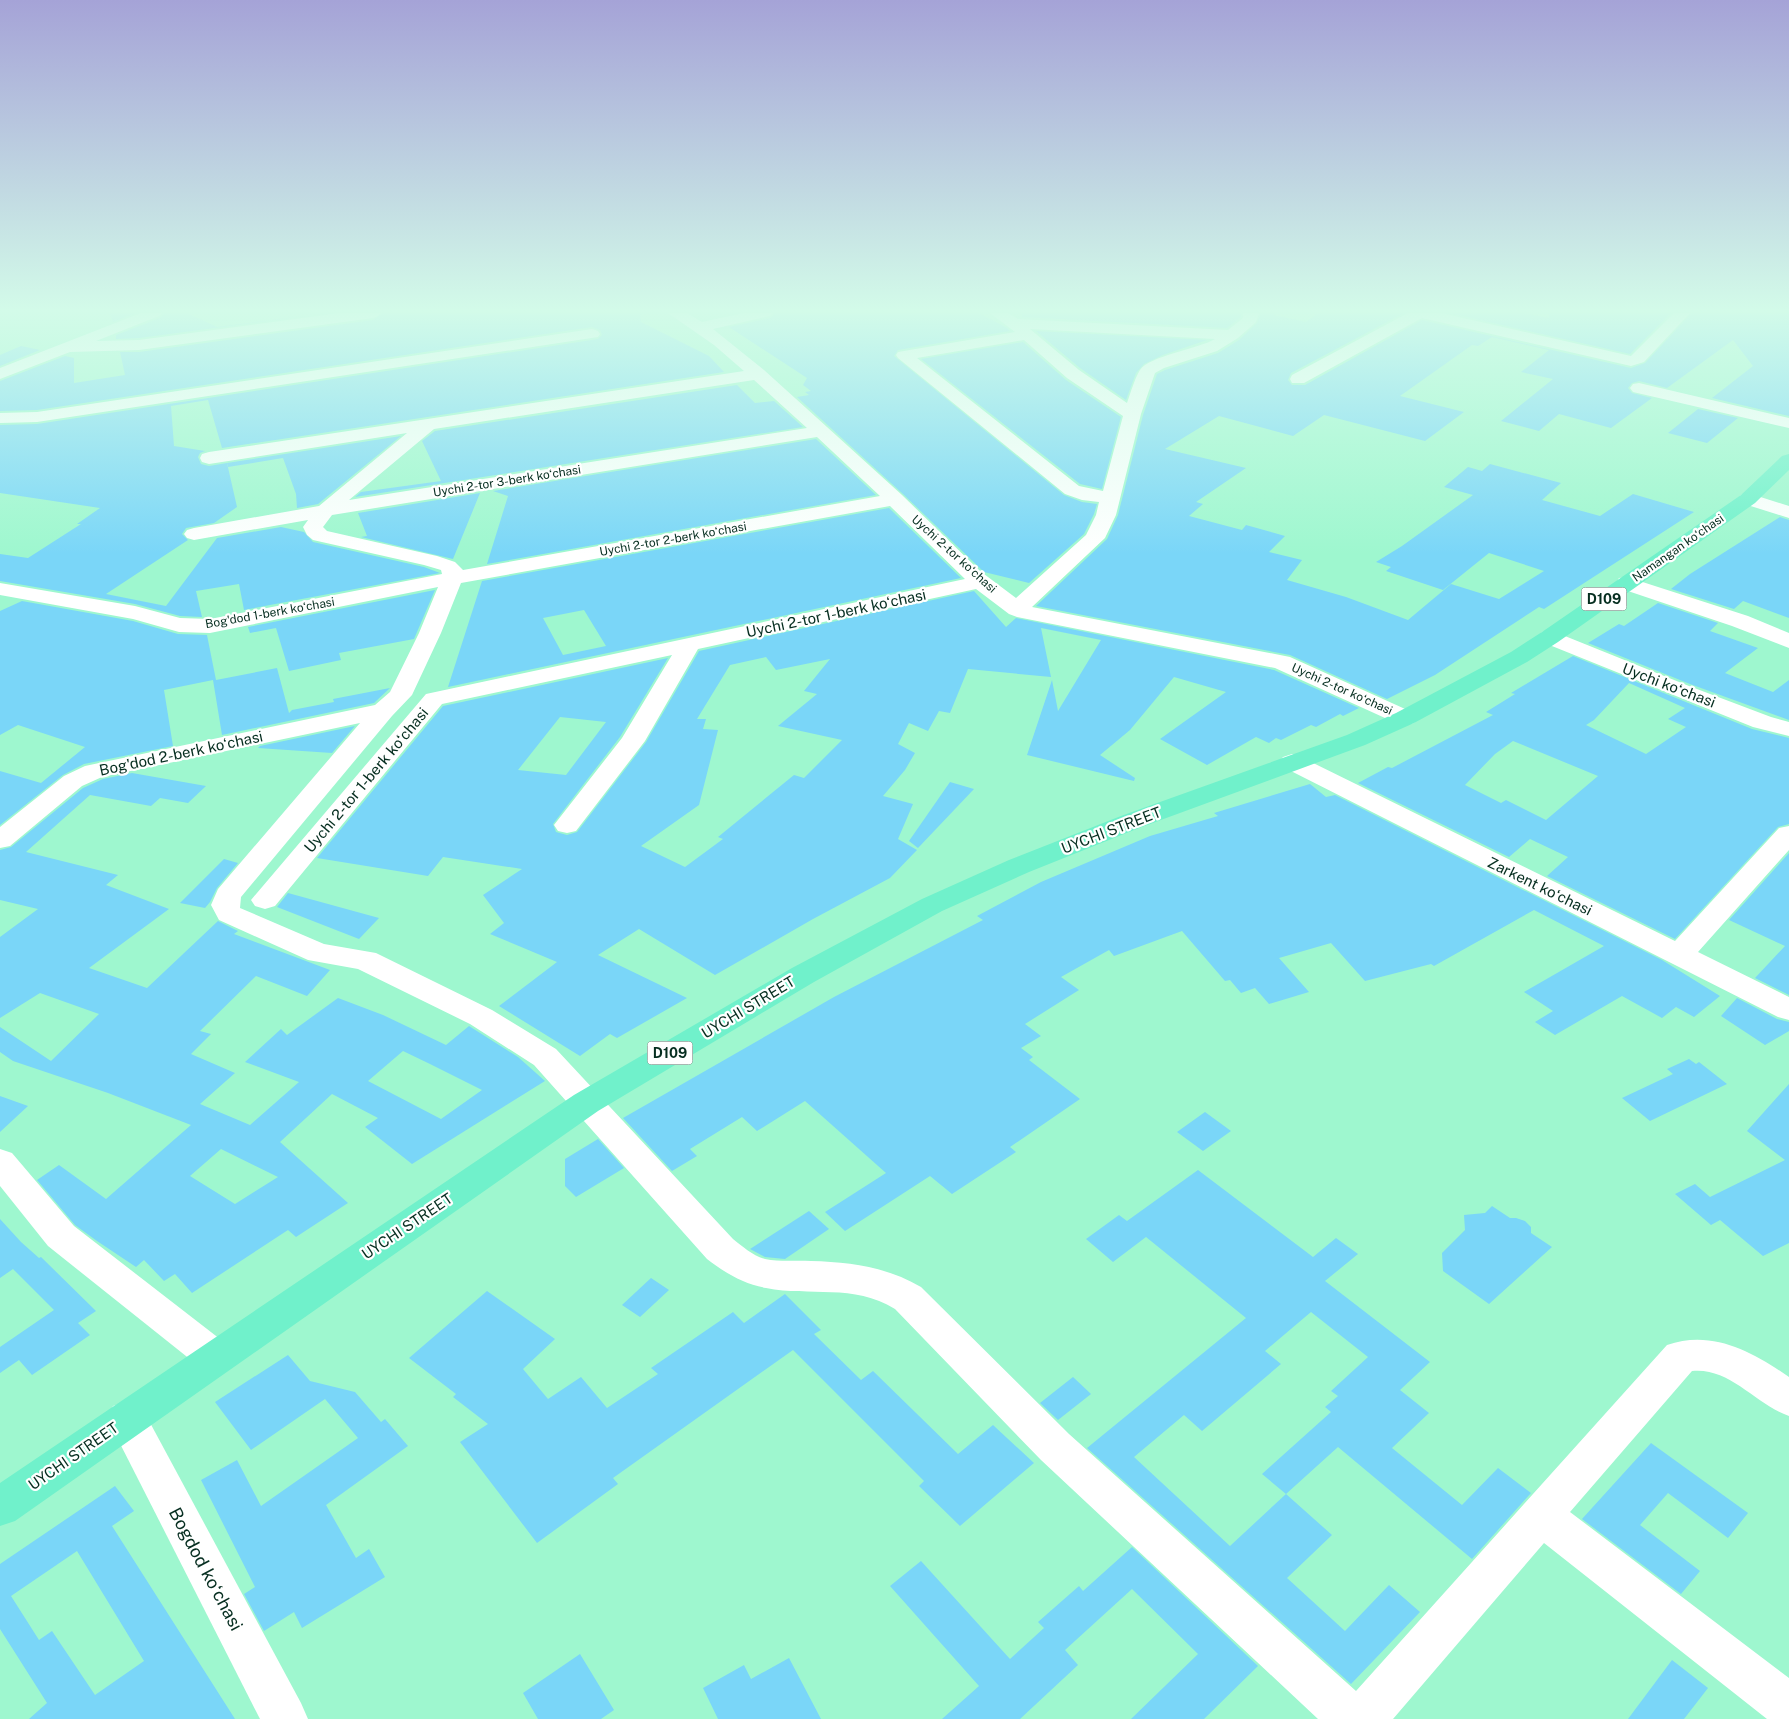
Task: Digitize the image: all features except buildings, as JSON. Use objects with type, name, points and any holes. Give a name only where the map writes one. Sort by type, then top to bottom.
[{"type":"main road","name":"Namangan koʻchasi","points":[[1404,718],[1519,657],[1550,637],[1748,499],[1789,460]]},
{"type":"main road","name":"UYCHI STREET","points":[[0,1507],[586,1103],[803,975],[932,905],[1072,845],[1292,762],[1356,740],[1404,718]]},
{"type":"street","points":[[0,418],[37,417],[196,393]]},
{"type":"street","points":[[209,458],[632,393]]},
{"type":"street","name":"Uychi 2-tor koʻchasi","points":[[779,393],[981,582],[1017,609],[1282,662],[1404,718]]},
{"type":"street","points":[[952,393],[1072,490],[1082,494],[1111,498]]},
{"type":"street","points":[[1101,393],[1132,414]]},
{"type":"street","points":[[1017,609],[1095,538],[1111,498],[1132,414],[1140,393]]},
{"type":"street","points":[[1661,393],[1789,423]]},
{"type":"street","points":[[430,424],[326,510],[313,527],[314,531],[320,536],[448,566],[453,570],[452,578],[430,633],[400,695],[383,712],[228,895],[225,909],[233,918],[318,954],[365,960],[481,1017],[545,1057],[720,1249],[735,1261],[765,1273],[862,1279],[897,1290],[908,1298],[1055,1446],[1352,1719]]},
{"type":"street","name":"Uychi 2-tor 3-berk koʻchasi","points":[[194,534],[297,517],[326,510],[821,431]]},
{"type":"street","points":[[1748,499],[1789,512]]},
{"type":"street","name":"Uychi 2-tor 2-berk koʻchasi","points":[[452,578],[895,500]]},
{"type":"street","name":"Bog'dod 1-berk koʻchasi","points":[[0,589],[135,613],[179,624],[210,626],[452,578]]},
{"type":"street","name":"Uychi 2-tor 1-berk koʻchasi","points":[[265,900],[434,699],[981,582]]},
{"type":"street","points":[[1627,583],[1700,610],[1740,621],[1789,641]]},
{"type":"street","name":"Uychi koʻchasi","points":[[1550,637],[1681,691],[1702,697],[1762,722],[1789,729]]},
{"type":"street","points":[[567,825],[633,741],[690,644]]},
{"type":"street","name":"Bog'dod 2-berk koʻchasi","points":[[0,840],[73,781],[94,770],[383,712]]},
{"type":"street","name":"Zarkent koʻchasi","points":[[1292,762],[1789,1010]]},
{"type":"street","points":[[1679,955],[1789,834]]},
{"type":"street","points":[[0,1162],[60,1236],[215,1357]]},
{"type":"street","points":[[1362,1719],[1681,1356],[1696,1353],[1710,1354],[1731,1360],[1789,1398]]},
{"type":"street","name":"Bogdod koʻchasi","points":[[127,1418],[285,1719]]},
{"type":"street","points":[[1541,1515],[1789,1707]]}]
